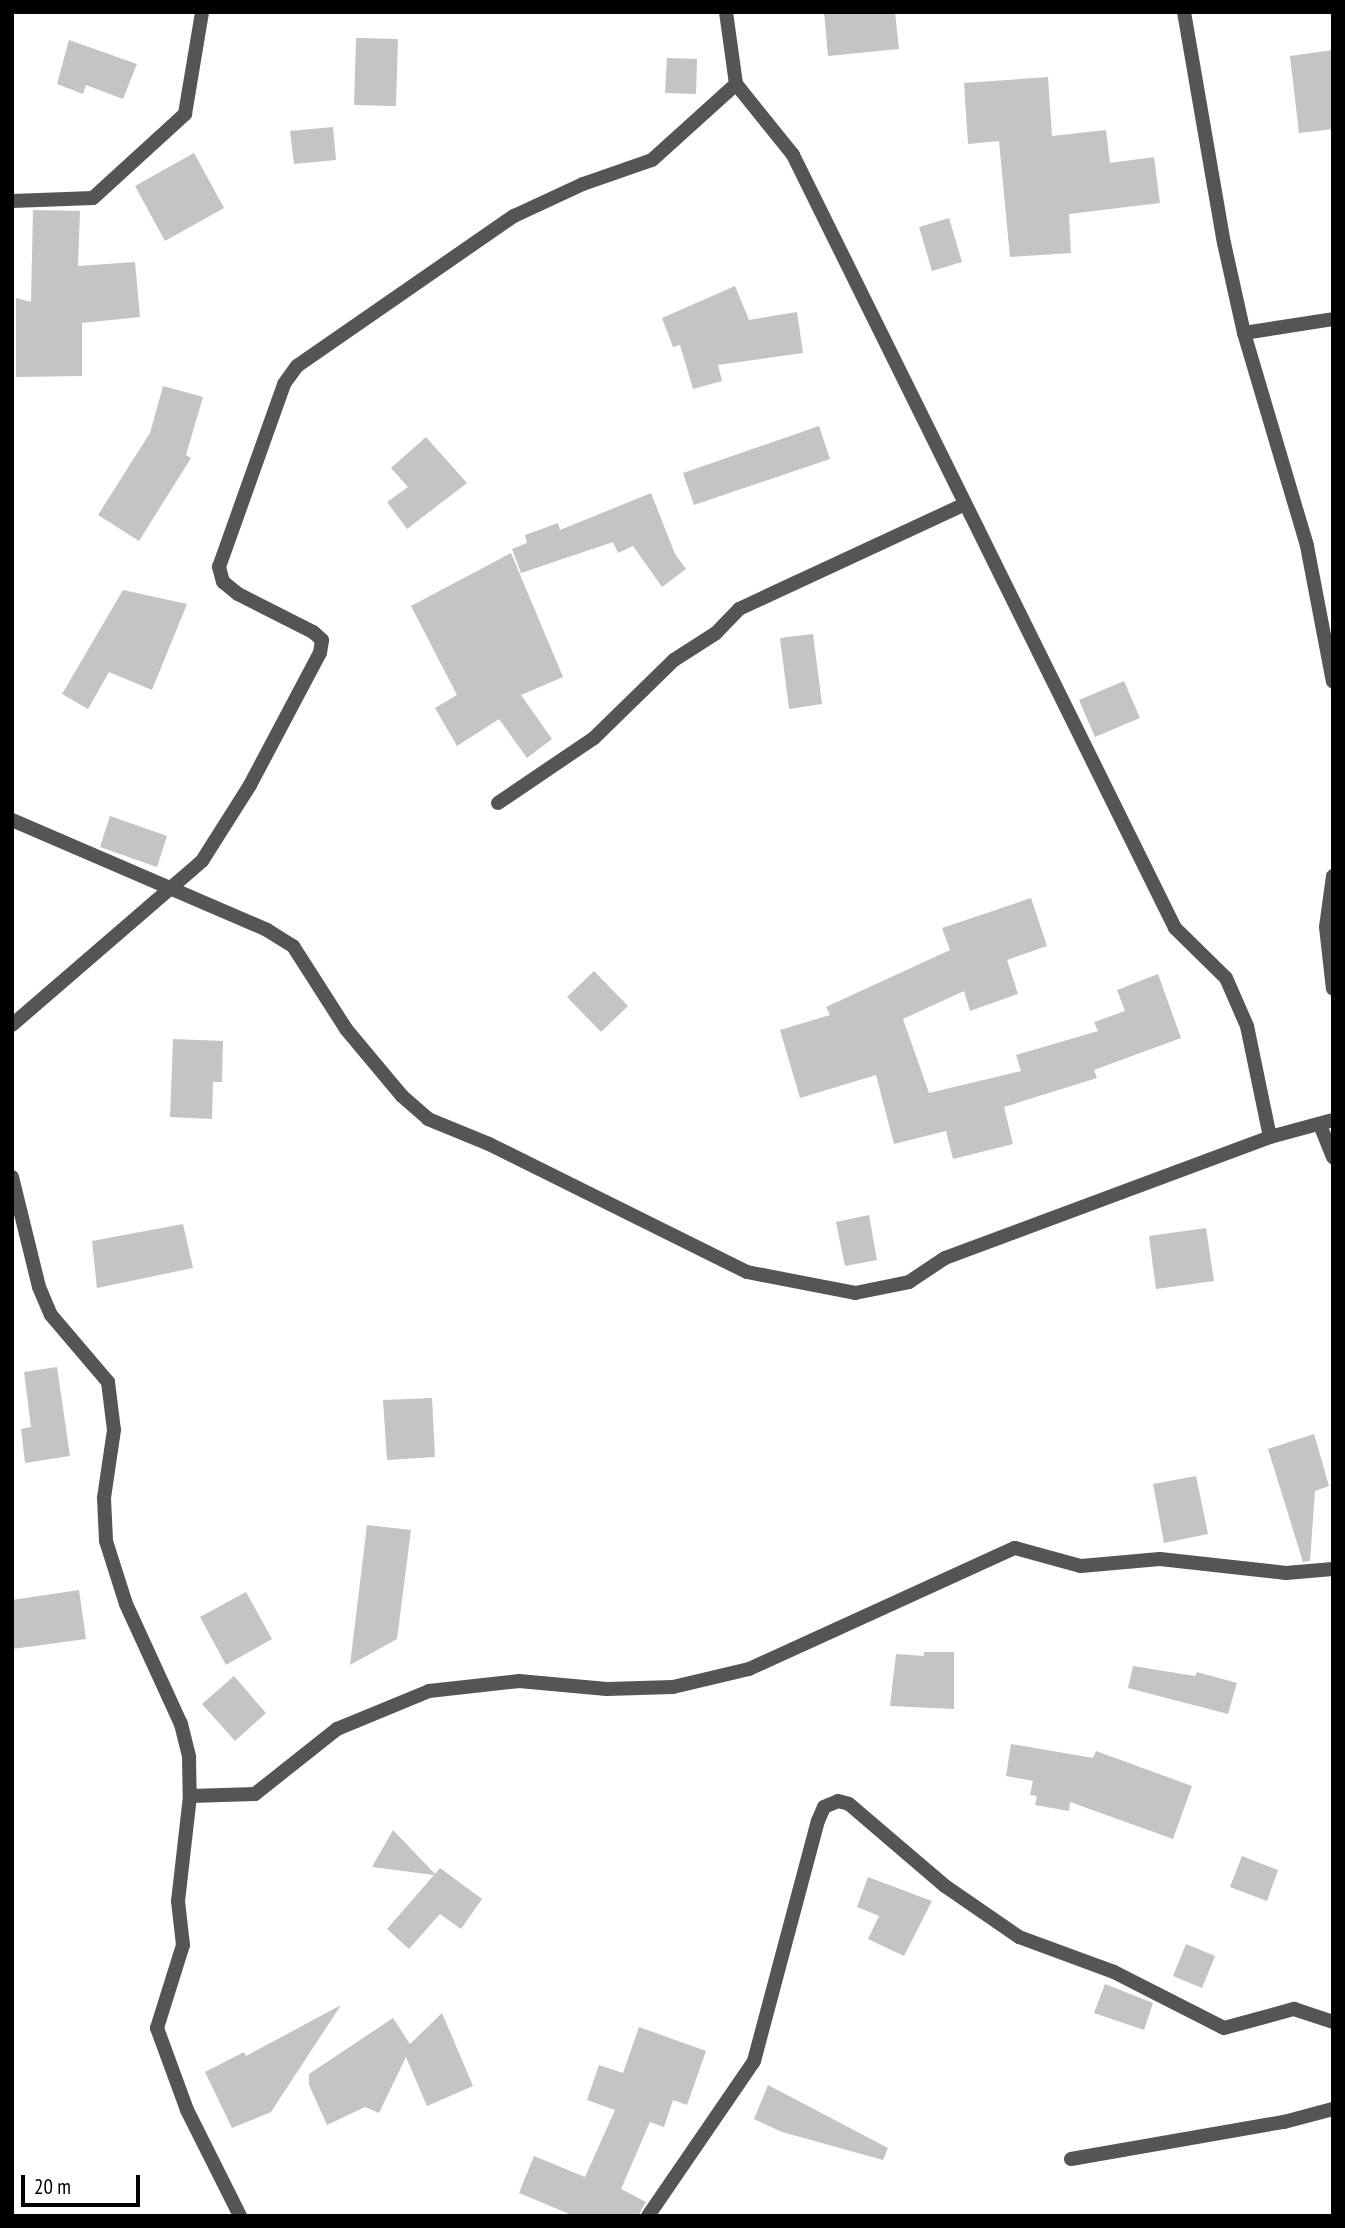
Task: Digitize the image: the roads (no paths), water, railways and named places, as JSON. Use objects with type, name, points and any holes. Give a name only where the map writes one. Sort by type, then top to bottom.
[{"type":"street","points":[[12,201],[93,198],[185,114],[202,12]]},
{"type":"street","points":[[726,12],[736,84],[793,155],[1175,928],[1226,978],[1247,1026],[1270,1137]]},
{"type":"street","points":[[1184,12],[1244,333],[1307,545],[1333,682]]},
{"type":"street","points":[[12,1025],[65,975],[202,861],[229,820],[320,653],[322,640],[313,632],[238,594],[223,582],[219,567],[284,384],[297,366],[514,216],[583,184],[652,160],[736,84]]},
{"type":"street","points":[[1244,333],[1333,319]]},
{"type":"street","points":[[498,803],[594,738],[674,660],[716,633],[739,609],[965,504]]},
{"type":"street","points":[[12,820],[170,890],[213,904],[293,946],[346,1029],[402,1096],[428,1119],[489,1144],[747,1272],[855,1293],[909,1282],[945,1258],[1270,1137],[1326,1122],[1333,1158]]},
{"type":"street","points":[[1333,876],[1330,925],[1333,989]]},
{"type":"street","points":[[12,1177],[39,1287],[51,1315],[108,1382],[114,1430],[104,1498],[106,1541],[126,1604],[181,1724],[189,1757],[190,1796],[178,1900],[183,1945],[157,2028],[187,2110],[240,2216]]},
{"type":"street","points":[[190,1796],[255,1794],[337,1729],[429,1691],[519,1681],[607,1689],[673,1687],[749,1669],[1015,1548],[1081,1566],[1160,1559],[1286,1573],[1333,1569]]},
{"type":"street","points":[[648,2216],[754,2061],[818,1821],[824,1807],[838,1801],[849,1804],[945,1886],[1019,1937],[1114,1972],[1224,2028],[1294,2009],[1333,2022]]},
{"type":"street","points":[[1071,2159],[1284,2122],[1333,2109]]}]
